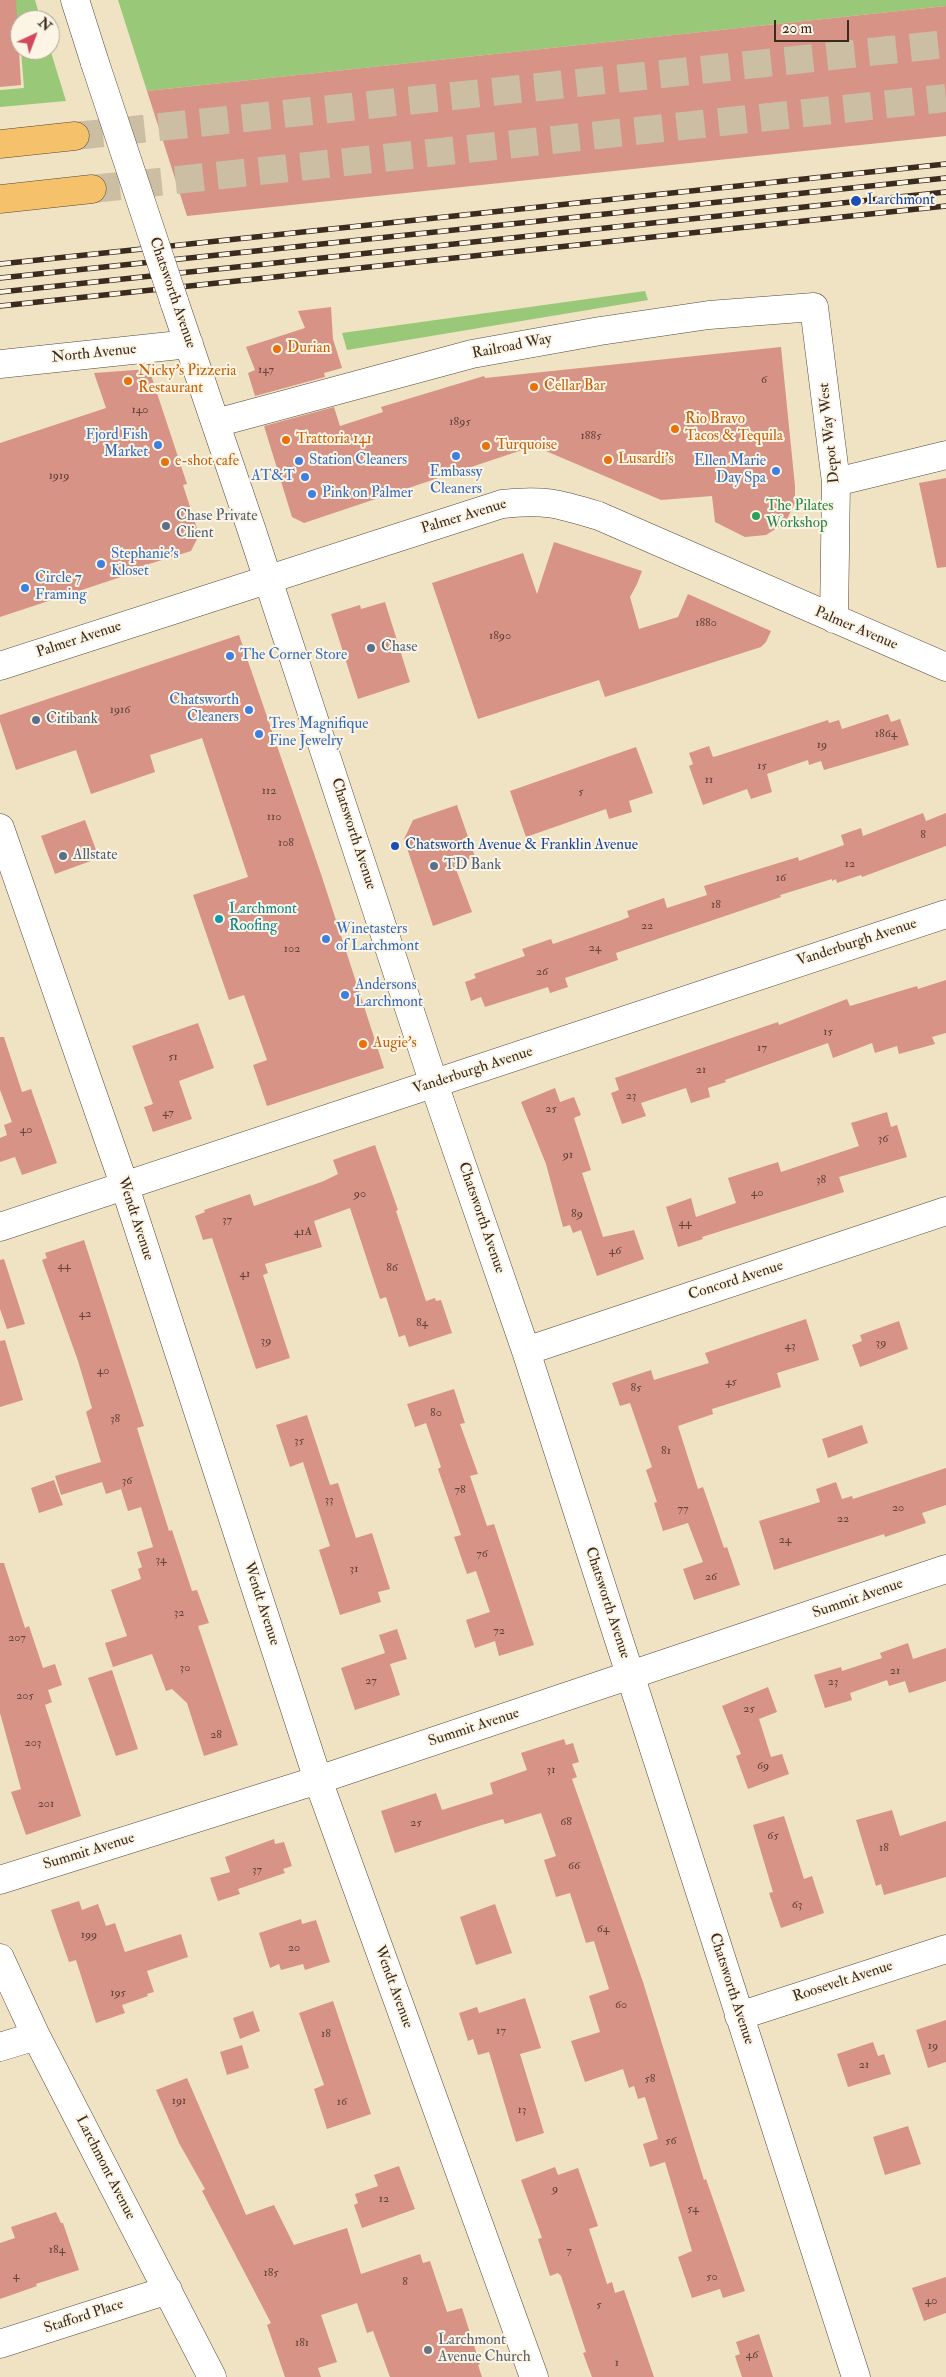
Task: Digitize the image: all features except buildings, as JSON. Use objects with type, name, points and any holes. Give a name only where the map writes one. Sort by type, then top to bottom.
[{"type":"highway","points":[[0,144],[75,136]]},
{"type":"highway","points":[[0,199],[92,189]]},
{"type":"street","name":"Chatsworth Avenue","points":[[75,0],[434,1084],[526,1352],[856,2377]]},
{"type":"street","name":"Railroad Way","points":[[216,423],[472,354],[600,331],[709,315],[814,307]]},
{"type":"street","name":"Depot Way West","points":[[814,307],[836,482],[834,619]]},
{"type":"street","name":"North Avenue","points":[[0,364],[189,344]]},
{"type":"street","points":[[836,482],[946,455]]},
{"type":"street","name":"Palmer Avenue","points":[[0,666],[502,504],[529,501],[556,502],[599,516],[946,667]]},
{"type":"street","name":"Wendt Avenue","points":[[0,828],[125,1187],[318,1780],[534,2377]]},
{"type":"street","name":"Vanderburgh Avenue","points":[[0,1227],[946,914]]},
{"type":"street","name":"Concord Avenue","points":[[526,1352],[946,1211]]},
{"type":"street","name":"Summit Avenue","points":[[0,1880],[318,1780],[946,1569]]},
{"type":"street","name":"Roosevelt Avenue","points":[[739,2016],[946,1948]]},
{"type":"street","name":"Larchmont Avenue","points":[[0,1958],[36,2036],[212,2377]]},
{"type":"street","points":[[0,2047],[36,2036]]},
{"type":"street","name":"Stafford Place","points":[[0,2344],[168,2290]]},
{"type":"green space","points":[[0,0],[35,0],[38,10],[10,10],[10,17],[0,18]]},
{"type":"green space","points":[[118,0],[946,0],[946,6],[147,91]]},
{"type":"green space","points":[[22,60],[53,60],[66,101],[0,107],[0,90],[24,88]]},
{"type":"green space","points":[[645,291],[648,300],[347,350],[342,333]]},
{"type":"tunnel","points":[[75,136],[946,44]]},
{"type":"tunnel","points":[[92,189],[946,98]]},
{"type":"railway","points":[[0,264],[946,164]]},
{"type":"railway","points":[[0,278],[946,178]]},
{"type":"railway","points":[[0,292],[946,192]]},
{"type":"railway","points":[[0,306],[946,206]]},
{"type":"place","name":"Larchmont","points":[[856,201]]},
{"type":"place","name":"Durian","points":[[277,349]]},
{"type":"place","name":"Nicky's Pizzeria Restaurant","points":[[128,381]]},
{"type":"place","name":"Cellar Bar","points":[[534,387]]},
{"type":"place","name":"Rio Bravo Tacos & Tequila","points":[[675,429]]},
{"type":"place","name":"Trattoria 141","points":[[286,440]]},
{"type":"place","name":"Fjord Fish Market","points":[[158,445]]},
{"type":"place","name":"Turquoise","points":[[486,446]]},
{"type":"place","name":"Embassy Cleaners","points":[[456,456]]},
{"type":"place","name":"Lusardi's","points":[[608,460]]},
{"type":"place","name":"Station Cleaners","points":[[299,461]]},
{"type":"place","name":"e-shot cafe","points":[[165,462]]},
{"type":"place","name":"Ellen Marie Day Spa","points":[[776,471]]},
{"type":"place","name":"AT&T","points":[[305,477]]},
{"type":"place","name":"Pink on Palmer","points":[[312,494]]},
{"type":"place","name":"The Pilates Workshop","points":[[756,516]]},
{"type":"place","name":"Chase Private Client","points":[[166,526]]},
{"type":"place","name":"Stephanie's Kloset","points":[[101,564]]},
{"type":"place","name":"Circle 7 Framing","points":[[25,588]]},
{"type":"place","name":"Chase","points":[[371,648]]},
{"type":"place","name":"The Corner Store","points":[[230,656]]},
{"type":"place","name":"Chatsworth Cleaners","points":[[249,710]]},
{"type":"place","name":"Citibank","points":[[36,720]]},
{"type":"place","name":"Tres Magnifique Fine Jewelry","points":[[259,734]]},
{"type":"place","name":"Chatsworth Avenue & Franklin Avenue","points":[[395,846]]},
{"type":"place","name":"Allstate","points":[[63,856]]},
{"type":"place","name":"TD Bank","points":[[434,866]]},
{"type":"place","name":"Larchmont Roofing","points":[[219,919]]},
{"type":"place","name":"Winetasters of Larchmont","points":[[326,939]]},
{"type":"place","name":"Andersons Larchmont","points":[[345,995]]},
{"type":"place","name":"Augie's","points":[[363,1044]]},
{"type":"place","name":"Larchmont Avenue Church","points":[[428,2350]]}]
